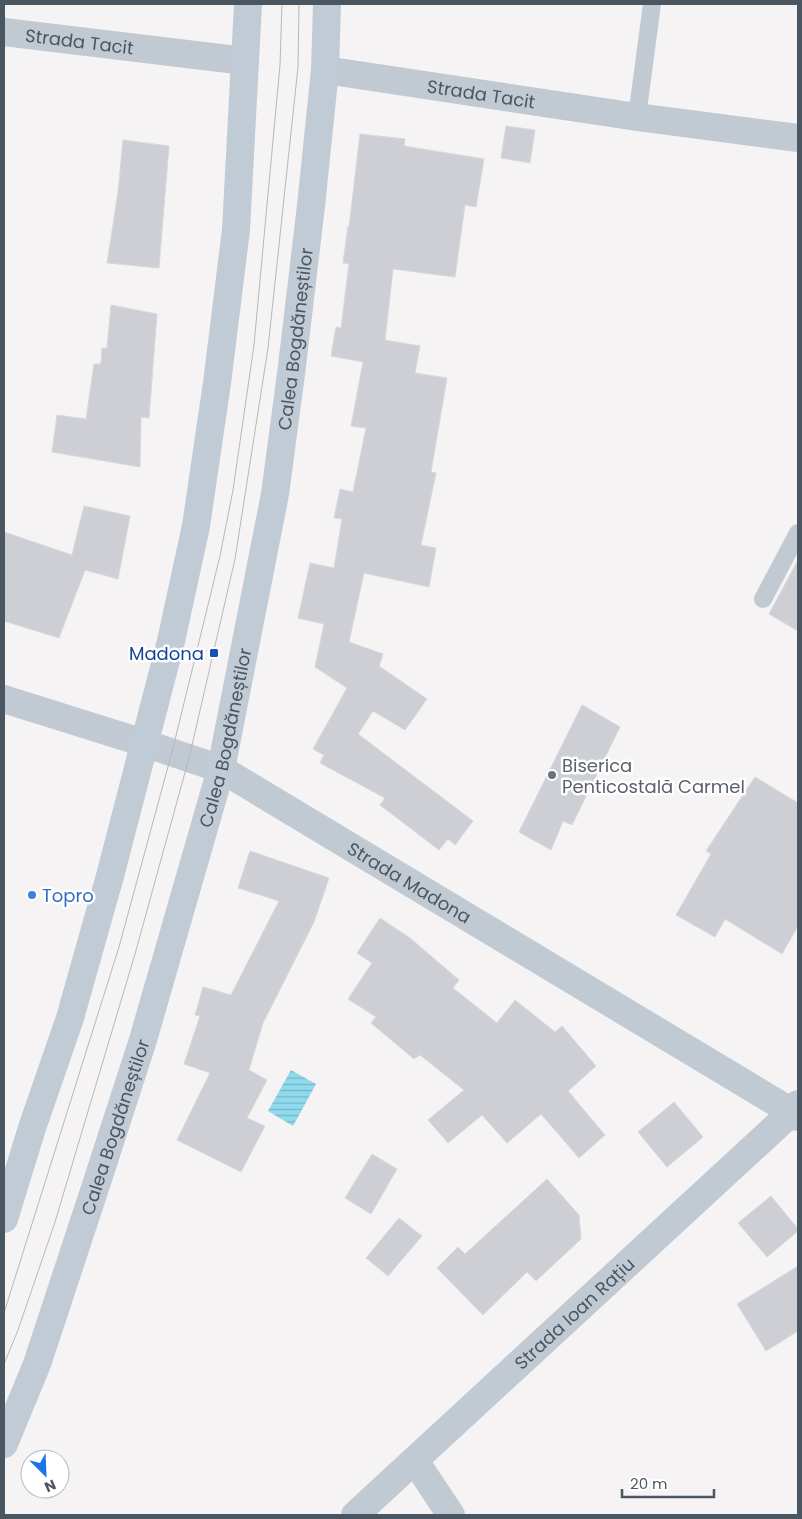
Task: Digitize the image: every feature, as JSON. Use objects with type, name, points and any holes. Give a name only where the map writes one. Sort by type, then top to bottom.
[{"type":"main road","points":[[5,1212],[70,1018],[171,642],[196,526],[217,383],[236,230],[248,4]]},
{"type":"main road","name":"Calea Bogdăneștilor","points":[[4,1444],[37,1364],[143,1040],[221,769],[275,494],[311,206],[325,70],[328,4]]},
{"type":"street","name":"Strada Tacit","points":[[4,32],[245,61]]},
{"type":"street","name":"Strada Tacit","points":[[325,70],[636,117],[798,138]]},
{"type":"street","name":"Strada Madona","points":[[4,699],[221,769],[796,1111]]},
{"type":"street","name":"Strada Ioan Rațiu","points":[[355,1515],[796,1111]]},
{"type":"street","points":[[415,1461],[451,1515]]},
{"type":"lane","points":[[636,117],[652,4]]},
{"type":"lane","points":[[763,599],[798,533]]},
{"type":"water","points":[[291,1070],[316,1084],[293,1126],[268,1111]]},
{"type":"building","points":[[506,126],[535,130],[530,163],[501,158]]},
{"type":"building","points":[[360,134],[405,139],[404,146],[484,159],[476,207],[465,205],[455,277],[393,269],[385,340],[420,346],[415,373],[447,378],[431,472],[436,473],[421,545],[436,548],[429,587],[364,573],[349,642],[383,654],[379,666],[427,699],[405,730],[373,711],[358,734],[473,821],[455,845],[448,839],[439,850],[380,805],[385,798],[320,763],[324,755],[313,749],[347,688],[315,667],[324,624],[298,618],[310,563],[334,568],[342,519],[334,518],[340,489],[353,492],[366,428],[351,426],[363,362],[331,356],[336,327],[341,328],[349,264],[343,263]]},
{"type":"building","points":[[123,140],[169,146],[159,268],[107,263],[118,192]]},
{"type":"building","points":[[111,305],[157,314],[149,418],[141,417],[140,467],[52,452],[57,415],[86,419],[94,364],[101,364],[102,348],[107,348]]},
{"type":"building","points":[[84,506],[130,516],[118,579],[85,570],[59,638],[4,621],[4,532],[72,555]]},
{"type":"building","points":[[798,560],[798,631],[769,614]]},
{"type":"building","points":[[582,705],[620,727],[572,825],[563,821],[551,850],[519,832]]},
{"type":"building","points":[[755,777],[798,803],[798,926],[782,954],[725,919],[715,937],[676,915],[711,854],[706,851]]},
{"type":"building","points":[[250,851],[329,878],[314,922],[263,1023],[249,1070],[267,1080],[247,1118],[265,1126],[241,1172],[177,1140],[210,1073],[184,1064],[200,1016],[195,1015],[203,987],[231,995],[279,901],[238,888]]},
{"type":"building","points":[[380,918],[410,938],[459,980],[453,988],[497,1023],[515,1000],[555,1032],[562,1026],[596,1066],[568,1091],[605,1135],[579,1158],[541,1114],[507,1143],[482,1115],[448,1143],[428,1120],[464,1090],[420,1055],[414,1059],[371,1023],[376,1017],[348,999],[372,963],[357,953]]},
{"type":"building","points":[[674,1102],[703,1137],[667,1167],[638,1132]]},
{"type":"building","points":[[372,1154],[397,1169],[371,1214],[345,1198]]},
{"type":"building","points":[[547,1179],[579,1215],[581,1239],[536,1281],[527,1272],[483,1315],[437,1268],[458,1247],[465,1254]]},
{"type":"building","points":[[771,1196],[798,1231],[767,1257],[738,1223]]},
{"type":"building","points":[[399,1218],[422,1236],[388,1276],[366,1258]]},
{"type":"building","points":[[798,1266],[798,1331],[766,1351],[737,1304]]},
{"type":"tram line","points":[[4,1313],[119,947],[172,752],[220,556],[233,490],[254,345],[280,65],[282,4]]},
{"type":"tram line","points":[[4,1364],[18,1330],[55,1222],[135,954],[189,758],[235,559],[268,348],[298,67],[299,4]]},
{"type":"place","name":"Madona","points":[[214,653]]},
{"type":"place","name":"Biserica Penticostală Carmel","points":[[552,775]]},
{"type":"place","name":"Topro","points":[[32,895]]}]
